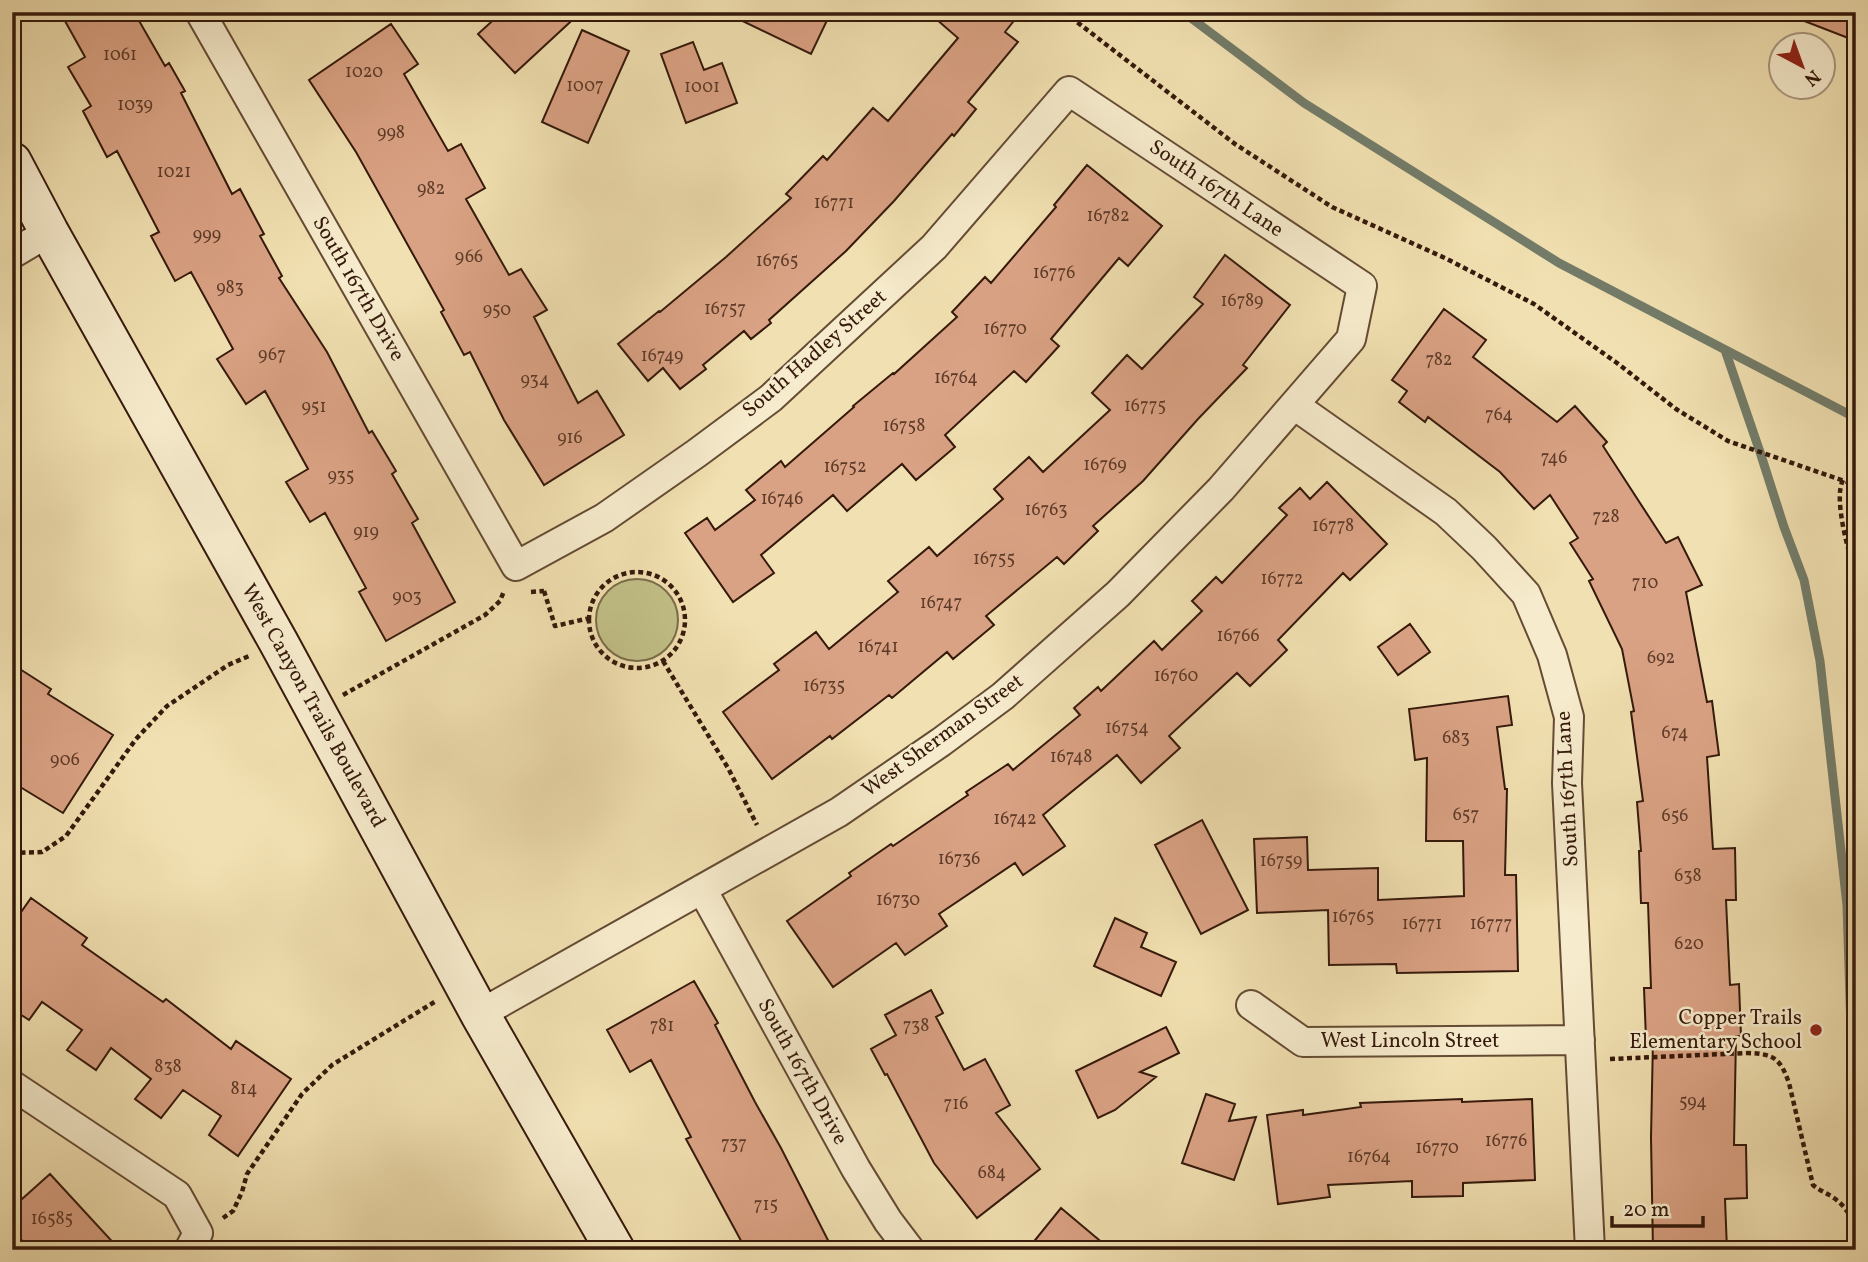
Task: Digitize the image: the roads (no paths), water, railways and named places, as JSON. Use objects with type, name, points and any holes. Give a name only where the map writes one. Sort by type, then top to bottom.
[{"type":"street","name":"South 167th Drive","points":[[200,12],[510,577]]},
{"type":"street","name":"South Hadley Street","points":[[510,577],[604,518],[771,398],[934,247],[1069,91]]},
{"type":"street","name":"South 167th Lane","points":[[1069,91],[1362,286]]},
{"type":"street","name":"West Canyon Trails Boulevard","points":[[12,162],[279,643],[472,1000],[615,1250]]},
{"type":"street","points":[[12,254],[49,232]]},
{"type":"street","name":"West Sherman Street","points":[[472,1000],[702,889],[839,812],[1003,696],[1127,584],[1222,489],[1351,339],[1362,286]]},
{"type":"street","name":"South 167th Lane","points":[[1294,405],[1446,512],[1485,548],[1526,594],[1552,655],[1569,717],[1567,783],[1590,1250]]},
{"type":"street","name":"South 167th Drive","points":[[702,889],[856,1170],[888,1221],[911,1250]]},
{"type":"street","name":"West Lincoln Street","points":[[1251,1005],[1303,1042],[1580,1051]]},
{"type":"street","points":[[12,1086],[177,1195],[194,1241]]},
{"type":"waterway","points":[[1183,12],[1304,103],[1559,263],[1856,418]]},
{"type":"waterway","points":[[1725,350],[1804,580],[1820,661],[1847,905],[1856,1184]]},
{"type":"place","name":"Copper Trails Elementary School","points":[[1816,1030]]}]
